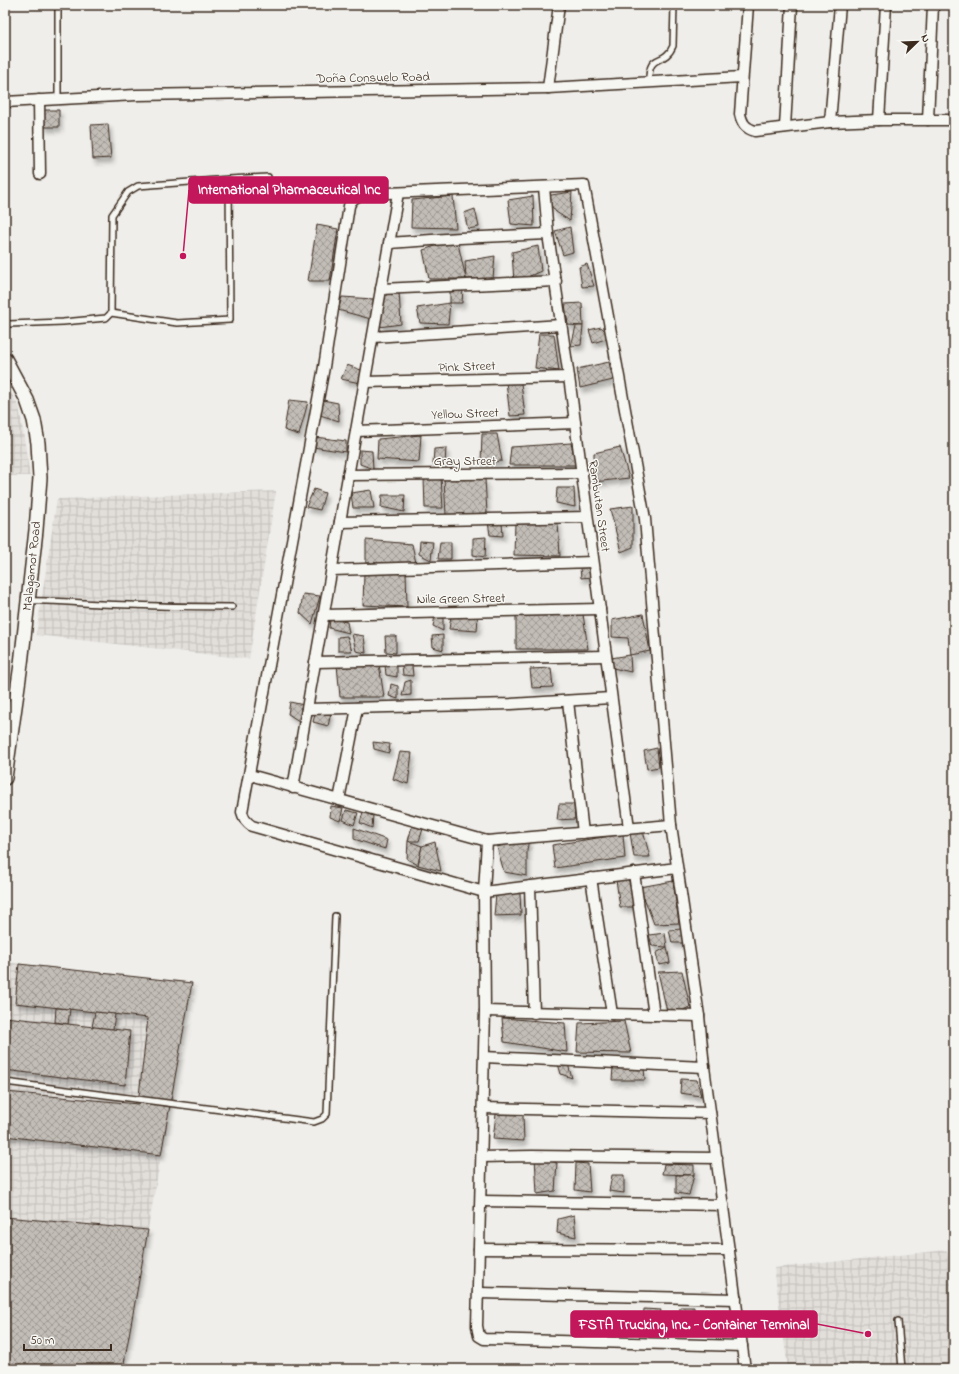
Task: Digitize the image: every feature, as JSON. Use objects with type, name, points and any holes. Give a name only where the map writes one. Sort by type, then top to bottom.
[{"type":"street","points":[[548,88],[559,5]]},
{"type":"street","points":[[748,5],[740,114],[744,126],[748,129],[755,131],[830,122],[879,120],[954,120]]},
{"type":"street","points":[[785,127],[792,5]]},
{"type":"street","points":[[830,122],[840,5]]},
{"type":"street","points":[[879,120],[886,5]]},
{"type":"street","points":[[928,120],[933,5]]},
{"type":"street","name":"Doña Consuelo Road","points":[[5,102],[136,95],[548,88],[742,77]]},
{"type":"street","points":[[39,100],[40,174]]},
{"type":"street","points":[[677,868],[484,892],[248,824],[244,819],[242,812],[324,367],[349,206],[351,200],[355,197],[364,194],[584,185],[645,520],[671,824],[699,1016],[704,1067],[745,1369]]},
{"type":"street","name":"Rambutan Street","points":[[544,187],[548,234],[556,281],[629,828]]},
{"type":"street","points":[[293,788],[398,193]]},
{"type":"street","points":[[389,243],[548,234]]},
{"type":"street","points":[[381,289],[556,281]]},
{"type":"street","points":[[373,337],[561,325]]},
{"type":"street","name":"Malagamot Road","points":[[5,359],[27,400],[34,420],[38,443],[40,478],[28,601],[5,778]]},
{"type":"street","name":"Pink Street","points":[[365,382],[569,377]]},
{"type":"street","name":"Yellow Street","points":[[356,431],[575,423]]},
{"type":"street","name":"Gray Street","points":[[348,475],[582,473]]},
{"type":"street","points":[[340,522],[587,517]]},
{"type":"street","points":[[332,570],[593,562]]},
{"type":"street","name":"Nile Green Street","points":[[324,615],[600,609]]},
{"type":"street","points":[[315,662],[606,656]]},
{"type":"street","points":[[307,709],[568,701],[611,698]]},
{"type":"street","points":[[568,701],[583,833]]},
{"type":"street","points":[[339,800],[357,708]]},
{"type":"street","points":[[250,775],[487,841],[671,824]]},
{"type":"street","points":[[487,841],[484,892],[486,1011],[478,1293],[478,1332],[481,1338],[742,1346]]},
{"type":"street","points":[[634,873],[654,1015]]},
{"type":"street","points":[[591,878],[612,1014]]},
{"type":"street","points":[[530,886],[534,1012]]},
{"type":"street","points":[[486,1011],[699,1016]]},
{"type":"street","points":[[484,1057],[704,1067]]},
{"type":"street","points":[[483,1108],[710,1112]]},
{"type":"street","points":[[482,1157],[532,1156],[716,1158]]},
{"type":"street","points":[[480,1201],[723,1205]]},
{"type":"street","points":[[479,1249],[729,1250]]},
{"type":"street","points":[[478,1293],[736,1299]]},
{"type":"lane","points":[[58,5],[58,99]]},
{"type":"lane","points":[[650,82],[650,66],[654,61],[664,57],[670,52],[673,46],[674,5]]},
{"type":"lane","points":[[112,313],[112,215],[128,192],[138,186],[229,178],[268,177]]},
{"type":"lane","points":[[5,326],[9,324],[63,322],[106,318],[112,313],[176,323],[230,320],[229,178]]},
{"type":"lane","points":[[28,601],[48,600],[89,604],[172,607],[232,607]]},
{"type":"lane","points":[[5,1082],[314,1122],[322,1120],[327,1114],[335,916]]},
{"type":"lane","points":[[898,1321],[902,1369]]},
{"type":"shaded area","points":[[5,383],[19,406],[30,476],[5,476]]},
{"type":"shaded area","points":[[276,491],[249,659],[36,635],[57,499]]},
{"type":"shaded area","points":[[5,962],[192,983],[123,1369],[5,1369]]},
{"type":"shaded area","points":[[947,1250],[954,1300],[954,1369],[788,1369],[774,1268]]},
{"type":"building","points":[[43,110],[59,110],[59,127],[44,127]]},
{"type":"building","points":[[108,124],[111,158],[93,159],[91,125]]},
{"type":"building","points":[[572,192],[570,221],[556,212],[544,196]]},
{"type":"building","points":[[453,196],[456,228],[411,227],[412,200]]},
{"type":"building","points":[[533,196],[534,226],[511,224],[508,200]]},
{"type":"building","points":[[475,209],[479,227],[468,229],[464,213]]},
{"type":"building","points":[[317,225],[338,229],[330,281],[308,281]]},
{"type":"building","points":[[570,227],[573,252],[563,255],[555,231]]},
{"type":"building","points":[[457,239],[466,279],[429,279],[423,250]]},
{"type":"building","points":[[538,246],[541,271],[514,283],[512,252]]},
{"type":"building","points":[[495,256],[493,278],[466,279],[465,261]]},
{"type":"building","points":[[587,264],[594,286],[582,287],[579,267]]},
{"type":"building","points":[[463,289],[462,303],[450,303],[450,290]]},
{"type":"building","points":[[399,291],[401,324],[379,327],[386,294]]},
{"type":"building","points":[[342,297],[374,299],[371,319],[338,310]]},
{"type":"building","points":[[450,303],[448,324],[420,323],[417,308]]},
{"type":"building","points":[[582,303],[583,326],[568,325],[565,304]]},
{"type":"building","points":[[576,326],[583,326],[581,345],[571,346]]},
{"type":"building","points":[[601,327],[612,337],[593,343],[589,330]]},
{"type":"building","points":[[539,334],[554,334],[559,371],[535,368]]},
{"type":"building","points":[[609,362],[613,380],[580,388],[577,369]]},
{"type":"building","points":[[347,365],[361,370],[360,383],[341,379]]},
{"type":"building","points":[[506,382],[521,383],[525,415],[510,416]]},
{"type":"building","points":[[289,400],[308,402],[299,435],[284,430]]},
{"type":"building","points":[[323,400],[338,403],[339,421],[320,415]]},
{"type":"building","points":[[482,434],[497,434],[502,461],[481,463]]},
{"type":"building","points":[[421,435],[419,462],[377,459],[378,439]]},
{"type":"building","points":[[315,437],[346,441],[346,452],[313,447]]},
{"type":"building","points":[[571,443],[576,465],[509,465],[511,447]]},
{"type":"building","points":[[620,447],[629,478],[594,482],[594,453]]},
{"type":"building","points":[[446,448],[445,464],[433,464],[434,449]]},
{"type":"building","points":[[360,450],[372,451],[373,469],[360,464]]},
{"type":"building","points":[[424,478],[441,478],[443,508],[425,508]]},
{"type":"building","points":[[444,479],[485,479],[487,513],[446,515]]},
{"type":"building","points":[[557,488],[574,488],[575,507],[556,503]]},
{"type":"building","points":[[314,489],[325,493],[320,510],[306,507]]},
{"type":"building","points":[[371,490],[374,508],[353,508],[351,493]]},
{"type":"building","points":[[382,495],[405,495],[404,512],[381,507]]},
{"type":"building","points":[[633,506],[633,547],[621,552],[610,509]]},
{"type":"building","points":[[488,522],[502,522],[503,536],[490,535]]},
{"type":"building","points":[[515,522],[558,522],[560,556],[514,555]]},
{"type":"building","points":[[486,537],[485,557],[473,555],[473,538]]},
{"type":"building","points":[[366,540],[412,544],[416,563],[366,563]]},
{"type":"building","points":[[420,541],[433,542],[431,560],[419,554]]},
{"type":"building","points":[[440,542],[451,542],[451,559],[438,559]]},
{"type":"building","points":[[591,567],[592,577],[581,578],[580,568]]},
{"type":"building","points":[[406,571],[407,607],[363,605],[364,573]]},
{"type":"building","points":[[303,594],[320,596],[312,624],[300,613]]},
{"type":"building","points":[[583,614],[588,649],[516,649],[516,615]]},
{"type":"building","points":[[643,614],[650,651],[630,655],[628,638],[612,637],[612,620]]},
{"type":"building","points":[[435,616],[443,617],[443,631],[433,626]]},
{"type":"building","points":[[451,616],[478,616],[477,631],[449,629]]},
{"type":"building","points":[[330,619],[347,622],[349,633],[329,628]]},
{"type":"building","points":[[352,634],[364,636],[366,653],[356,651]]},
{"type":"building","points":[[443,635],[443,650],[433,647],[432,636]]},
{"type":"building","points":[[347,636],[352,651],[338,651],[338,637]]},
{"type":"building","points":[[385,636],[396,636],[396,653],[386,652]]},
{"type":"building","points":[[630,655],[631,672],[613,668],[611,658]]},
{"type":"building","points":[[379,664],[384,697],[340,697],[337,665]]},
{"type":"building","points":[[385,665],[397,665],[397,677],[386,675]]},
{"type":"building","points":[[402,665],[412,665],[413,676],[403,675]]},
{"type":"building","points":[[551,668],[553,687],[532,688],[530,669]]},
{"type":"building","points":[[411,680],[411,695],[402,696],[405,682]]},
{"type":"building","points":[[391,684],[398,686],[398,699],[389,696]]},
{"type":"building","points":[[290,702],[304,705],[299,721],[288,714]]},
{"type":"building","points":[[331,713],[328,726],[313,722],[315,714]]},
{"type":"building","points":[[373,742],[390,744],[389,753],[374,749]]},
{"type":"building","points":[[657,748],[659,767],[647,769],[644,751]]},
{"type":"building","points":[[400,752],[412,753],[408,784],[393,779]]},
{"type":"building","points":[[559,804],[574,804],[575,819],[557,820]]},
{"type":"building","points":[[331,806],[343,808],[340,821],[330,817]]},
{"type":"building","points":[[346,810],[358,813],[354,825],[343,820]]},
{"type":"building","points":[[363,812],[373,816],[372,828],[360,823]]},
{"type":"building","points":[[412,826],[423,829],[419,841],[408,841]]},
{"type":"building","points":[[354,828],[387,840],[385,849],[354,839]]},
{"type":"building","points":[[643,831],[650,857],[634,857],[630,833]]},
{"type":"building","points":[[623,834],[625,858],[555,868],[552,845]]},
{"type":"building","points":[[529,838],[527,851],[527,876],[504,872],[497,847]]},
{"type":"building","points":[[408,841],[422,846],[418,865],[407,859]]},
{"type":"building","points":[[435,842],[441,871],[418,865],[422,846]]},
{"type":"building","points":[[628,877],[635,907],[620,907],[616,880]]},
{"type":"building","points":[[673,881],[679,923],[654,924],[640,887]]},
{"type":"building","points":[[520,893],[521,915],[494,916],[496,894]]},
{"type":"building","points":[[681,929],[683,943],[672,943],[669,930]]},
{"type":"building","points":[[665,933],[667,947],[652,946],[649,935]]},
{"type":"building","points":[[667,947],[670,963],[659,965],[656,953]]},
{"type":"building","points":[[19,964],[192,983],[161,1155],[5,1136],[5,1092],[138,1104],[148,1018],[15,1003]]},
{"type":"building","points":[[682,971],[690,1007],[668,1016],[658,972]]},
{"type":"building","points":[[56,1008],[70,1009],[68,1024],[55,1022]]},
{"type":"building","points":[[95,1012],[115,1014],[113,1029],[92,1027]]},
{"type":"building","points":[[5,1017],[130,1031],[125,1085],[5,1070]]},
{"type":"building","points":[[502,1018],[565,1023],[567,1052],[504,1042]]},
{"type":"building","points":[[624,1021],[631,1053],[577,1052],[579,1023]]},
{"type":"building","points":[[558,1064],[568,1064],[572,1078],[561,1074]]},
{"type":"building","points":[[613,1067],[644,1068],[645,1080],[612,1080]]},
{"type":"building","points":[[681,1079],[697,1080],[701,1096],[680,1093]]},
{"type":"building","points":[[496,1114],[523,1115],[524,1141],[493,1139]]},
{"type":"building","points":[[535,1157],[557,1163],[555,1191],[537,1194]]},
{"type":"building","points":[[576,1163],[588,1164],[590,1192],[575,1190]]},
{"type":"building","points":[[664,1164],[694,1165],[694,1175],[662,1174]]},
{"type":"building","points":[[612,1175],[624,1175],[624,1193],[609,1191]]},
{"type":"building","points":[[676,1175],[694,1175],[689,1195],[676,1193]]},
{"type":"building","points":[[574,1215],[576,1237],[557,1233],[558,1219]]},
{"type":"building","points":[[5,1217],[148,1230],[123,1369],[5,1369]]},
{"type":"building","points":[[680,1307],[694,1307],[693,1328],[679,1323]]},
{"type":"building","points":[[644,1309],[661,1310],[656,1332],[642,1332]]},
{"type":"place","name":"International Pharmaceutical Inc","points":[[183,256]]},
{"type":"place","name":"FSTA Trucking, Inc. - Container Terminal","points":[[868,1334]]}]
